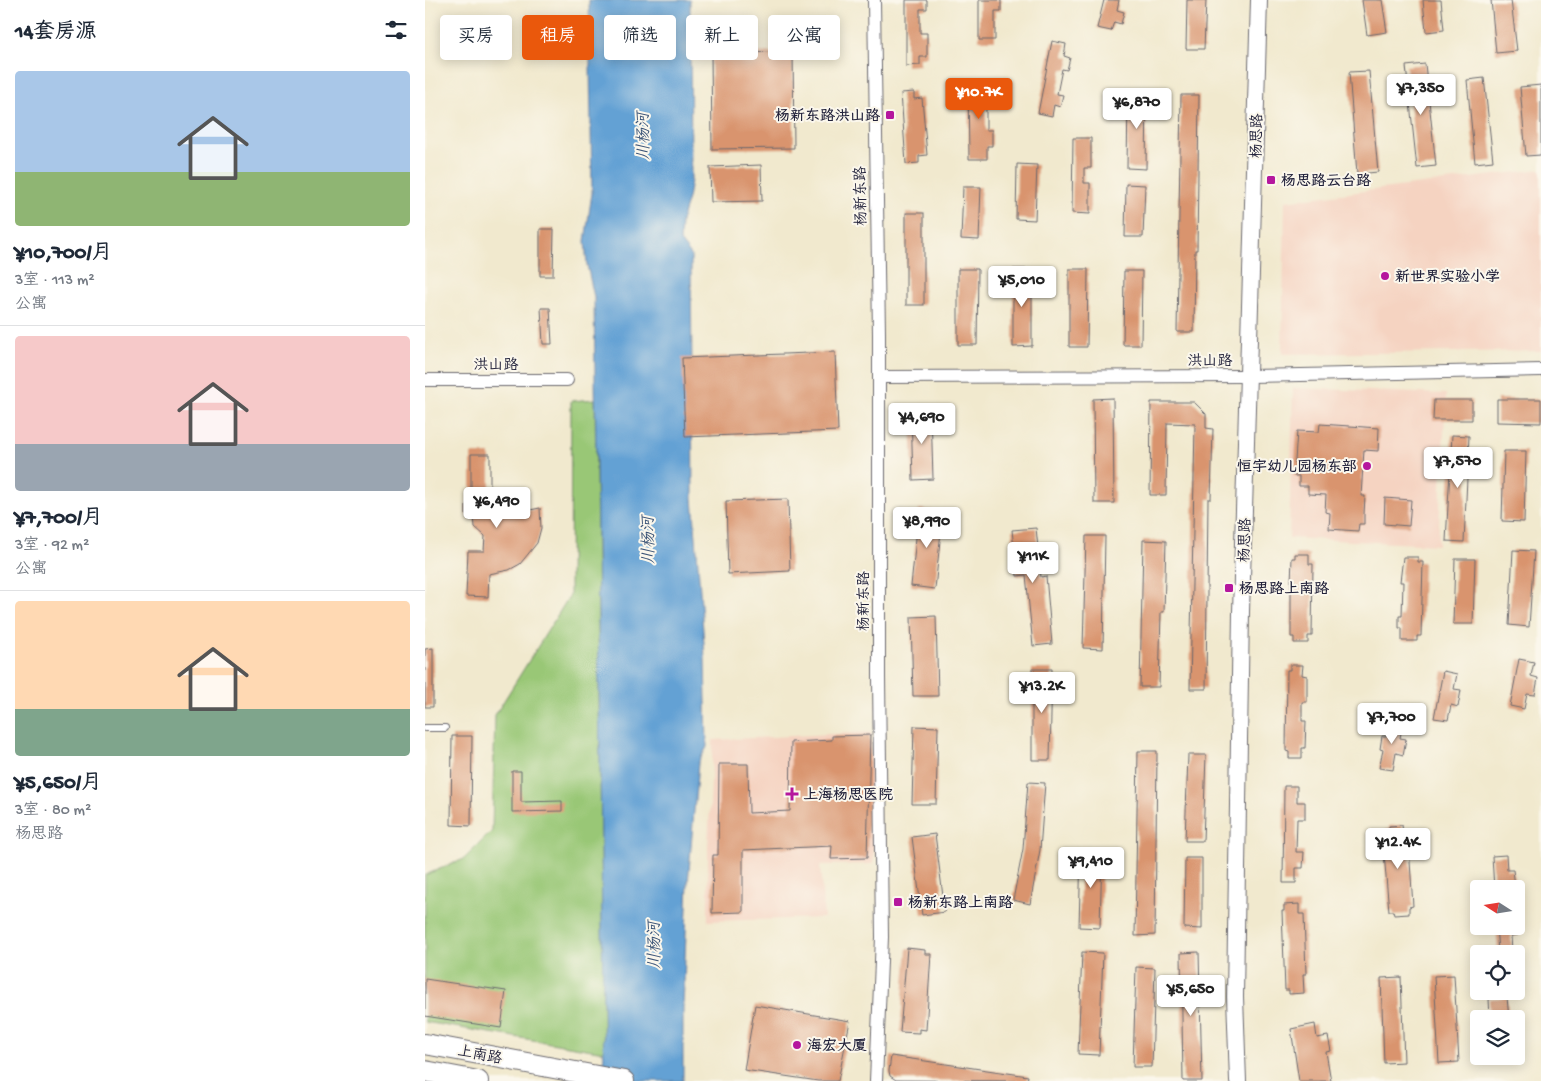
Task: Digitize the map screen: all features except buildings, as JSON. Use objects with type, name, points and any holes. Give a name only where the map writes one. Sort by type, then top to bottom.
[{"type":"main road","name":"上南路","points":[[425,1044],[624,1081]]},
{"type":"main road","name":"上南路","points":[[425,1071],[478,1081]]},
{"type":"street","name":"杨新东路","points":[[874,0],[879,377],[879,668],[882,937],[875,1081]]},
{"type":"street","name":"杨思路","points":[[1238,1081],[1235,997],[1241,612],[1259,0]]},
{"type":"street","name":"洪山路","points":[[879,377],[1249,376],[1541,370]]},
{"type":"street","name":"洪山路","points":[[425,380],[567,380]]},
{"type":"lane","points":[[425,728],[445,728]]},
{"type":"shaded area","name":"新世界实验小学","points":[[1541,169],[1541,351],[1282,354],[1285,201]]},
{"type":"shaded area","name":"恒宇幼儿园杨东部","points":[[1293,388],[1446,394],[1438,545],[1289,538]]},
{"type":"shaded area","name":"上海杨思医院","points":[[871,732],[874,864],[820,865],[824,918],[708,921],[708,848],[713,740]]},
{"type":"green space","points":[[595,399],[604,1052],[425,1022],[425,875],[464,859],[492,831],[495,715],[570,595],[571,401]]},
{"type":"water","name":"川杨河","points":[[589,0],[690,0],[690,15],[686,15],[686,60],[690,60],[691,181],[681,221],[680,241],[691,255],[693,498],[705,657],[707,747],[698,763],[688,883],[683,1008],[683,1081],[604,1081],[594,297],[587,265],[585,241],[592,193],[590,60],[594,60],[594,15],[589,15]]},
{"type":"place","name":"杨新东路洪山路","points":[[890,115]]},
{"type":"place","name":"杨思路云台路","points":[[1271,180]]},
{"type":"place","name":"新世界实验小学","points":[[1385,276]]},
{"type":"place","name":"恒宇幼儿园杨东部","points":[[1367,466]]},
{"type":"place","name":"杨思路上南路","points":[[1229,588]]},
{"type":"place","name":"上海杨思医院","points":[[792,794]]},
{"type":"place","name":"杨新东路上南路","points":[[898,902]]},
{"type":"place","name":"海宏大厦","points":[[797,1045]]}]
